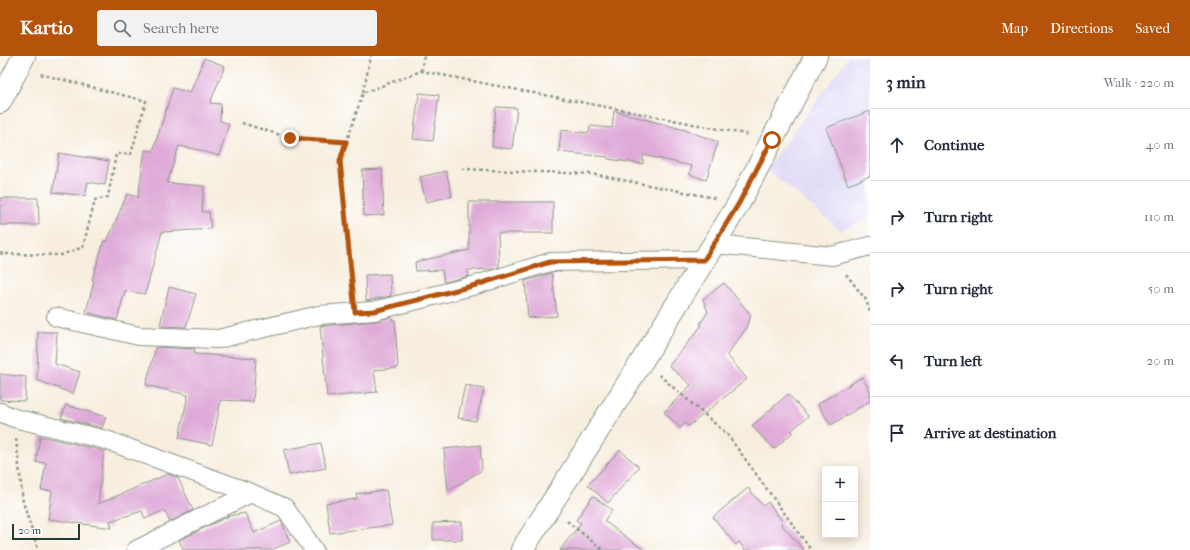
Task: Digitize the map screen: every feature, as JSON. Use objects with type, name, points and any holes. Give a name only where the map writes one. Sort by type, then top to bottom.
[{"type":"main road","points":[[522,550],[642,361],[739,203],[816,56]]},
{"type":"main road","points":[[0,102],[21,62]]},
{"type":"street","points":[[56,317],[139,336],[218,339],[319,315],[374,311],[461,289],[550,262],[709,252],[832,256],[870,246]]},
{"type":"street","points":[[7,415],[106,440],[251,493],[285,508],[314,550]]},
{"type":"street","points":[[136,550],[251,493]]},
{"type":"path","points":[[355,312],[340,161],[363,93],[371,56]]},
{"type":"path","points":[[421,71],[424,56]]},
{"type":"path","points":[[0,253],[61,255],[83,247],[95,200],[108,197],[116,154],[131,154],[146,100],[21,62]]},
{"type":"path","points":[[363,93],[421,71],[772,140]]},
{"type":"path","points":[[242,123],[290,138],[346,142]]},
{"type":"path","points":[[462,169],[592,174],[739,203]]},
{"type":"path","points":[[642,361],[727,434],[811,550]]},
{"type":"path","points":[[7,415],[23,502],[38,550]]},
{"type":"path","points":[[549,508],[603,550]]},
{"type":"shaded area","points":[[849,56],[870,56],[870,218],[841,230],[766,169]]},
{"type":"building","points":[[204,58],[225,66],[210,103],[221,104],[220,121],[229,124],[219,156],[179,146],[167,183],[204,186],[202,212],[209,212],[211,229],[162,232],[145,294],[125,291],[117,320],[86,312],[94,281],[92,280],[104,241],[107,242],[127,194],[138,197],[145,150],[153,151],[173,88],[190,93]]},
{"type":"building","points":[[419,93],[439,95],[433,141],[413,139]]},
{"type":"building","points":[[496,107],[517,108],[512,149],[492,147]]},
{"type":"building","points":[[614,111],[685,130],[718,142],[706,180],[689,174],[692,166],[643,155],[643,164],[608,159],[608,157],[559,152],[561,130],[589,133],[590,126],[612,128]]},
{"type":"building","points":[[870,111],[870,176],[848,185],[826,128]]},
{"type":"building","points":[[59,153],[109,161],[105,185],[88,182],[85,196],[53,192]]},
{"type":"building","points":[[382,169],[384,215],[364,216],[362,170]]},
{"type":"building","points":[[446,171],[452,196],[426,202],[420,177]]},
{"type":"building","points":[[0,198],[38,198],[39,225],[0,225]]},
{"type":"building","points":[[469,202],[553,202],[553,233],[498,233],[499,267],[493,269],[468,270],[469,276],[444,282],[442,270],[416,271],[415,262],[469,250]]},
{"type":"building","points":[[552,273],[557,316],[528,318],[525,281]]},
{"type":"building","points":[[390,274],[391,296],[366,301],[365,275]]},
{"type":"building","points":[[724,283],[751,315],[745,330],[727,355],[747,379],[689,426],[685,423],[680,428],[664,412],[691,385],[669,366],[702,325],[700,324],[708,312],[703,299]]},
{"type":"building","points":[[169,287],[196,294],[186,327],[160,325]]},
{"type":"building","points":[[392,317],[392,320],[395,320],[398,368],[374,370],[377,392],[327,397],[320,326],[375,321]]},
{"type":"building","points":[[38,332],[57,332],[55,364],[80,372],[73,394],[37,380]]},
{"type":"building","points":[[156,347],[195,349],[194,354],[256,358],[253,402],[221,400],[212,445],[179,438],[188,395],[146,385]]},
{"type":"building","points":[[0,374],[26,377],[25,401],[0,400]]},
{"type":"building","points":[[862,377],[870,391],[870,401],[831,425],[818,404]]},
{"type":"building","points":[[465,385],[484,389],[476,421],[458,418]]},
{"type":"building","points":[[788,394],[808,416],[774,449],[752,426]]},
{"type":"building","points":[[66,405],[106,417],[102,428],[61,418]]},
{"type":"building","points":[[40,436],[104,451],[98,504],[168,474],[178,478],[193,510],[170,522],[164,510],[145,519],[142,511],[110,521],[112,528],[48,519],[52,491],[41,490],[46,463],[36,462]]},
{"type":"building","points":[[321,443],[326,468],[289,475],[284,450]]},
{"type":"building","points":[[480,445],[482,470],[448,491],[444,449]]},
{"type":"building","points":[[620,450],[639,467],[608,503],[588,485]]},
{"type":"building","points":[[748,488],[763,506],[768,502],[783,522],[781,524],[804,550],[745,550],[739,542],[736,545],[713,517]]},
{"type":"building","points":[[386,490],[392,525],[330,533],[326,503],[357,499],[356,494]]},
{"type":"building","points":[[593,496],[612,510],[604,521],[644,550],[560,550],[581,523],[576,520]]},
{"type":"building","points":[[245,513],[254,533],[281,521],[290,542],[271,550],[184,550],[179,540],[229,516]]},
{"type":"building","points":[[462,522],[462,540],[433,540],[433,523]]},
{"type":"route","points":[[290,138],[346,142],[340,161],[355,312],[374,311],[476,285],[550,262],[704,260],[739,203],[772,140]]}]
